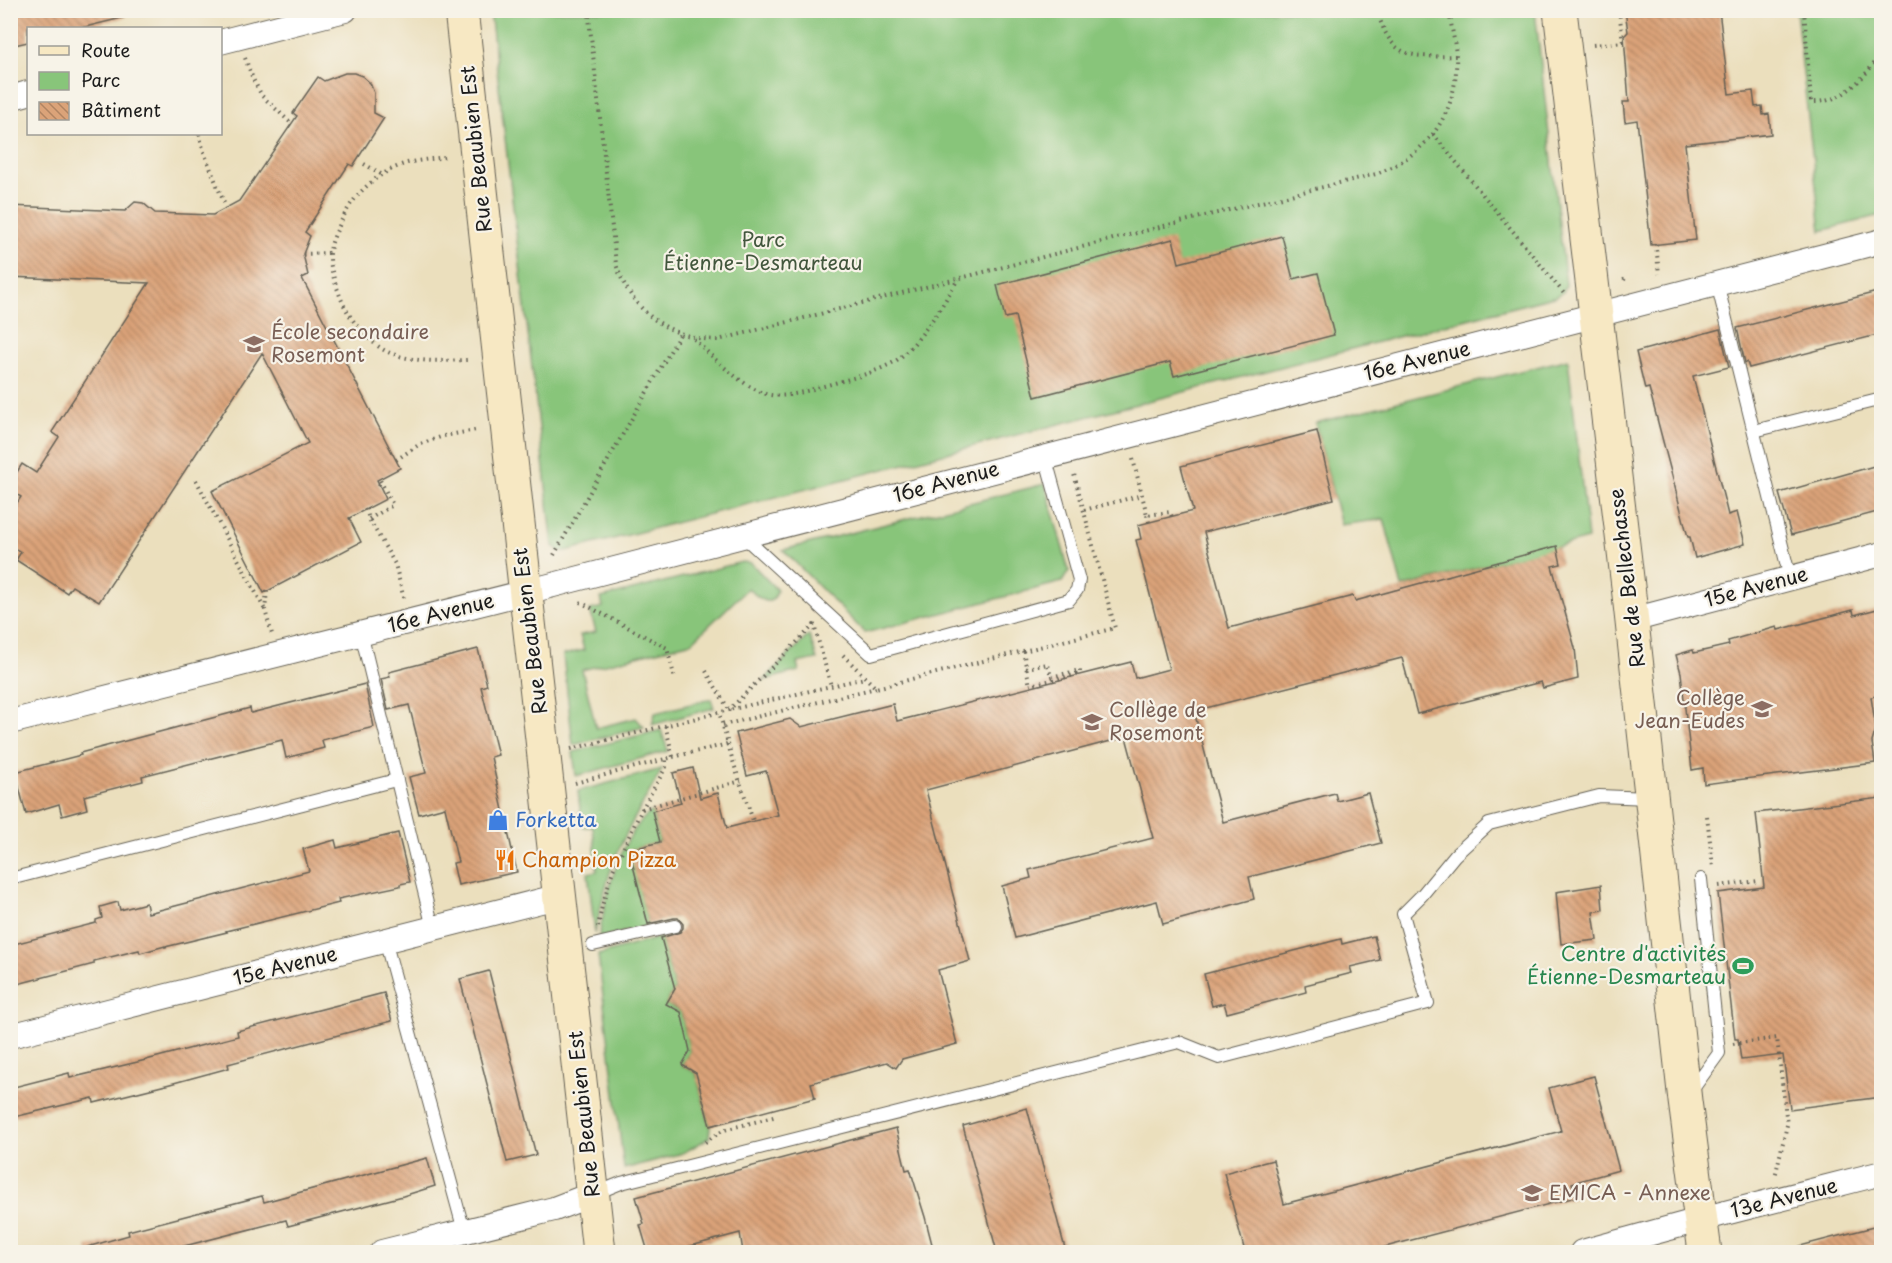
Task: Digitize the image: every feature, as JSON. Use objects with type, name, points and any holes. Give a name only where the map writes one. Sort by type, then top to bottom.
[{"type":"street","points":[[222,41],[313,14],[345,10]]},
{"type":"street","name":"Rue Beaubien Est","points":[[461,10],[599,1252]]},
{"type":"street","name":"Rue de Bellechasse","points":[[1560,10],[1632,620],[1685,1101],[1705,1252]]},
{"type":"street","points":[[10,98],[27,93]]},
{"type":"street","name":"16e Avenue","points":[[10,722],[526,592],[1881,241]]},
{"type":"street","name":"15e Avenue","points":[[1632,620],[1881,554]]},
{"type":"street","name":"15e Avenue","points":[[10,1036],[561,896]]},
{"type":"street","name":"13e Avenue","points":[[1582,1252],[1881,1173]]},
{"type":"street","points":[[382,1252],[424,1247],[464,1231],[554,1209],[593,1194]]},
{"type":"lane","points":[[1717,283],[1790,578]]},
{"type":"lane","points":[[1754,431],[1881,399]]},
{"type":"lane","points":[[742,535],[871,654],[1069,600],[1077,590],[1079,580],[1045,456]]},
{"type":"lane","points":[[361,633],[433,928]]},
{"type":"lane","points":[[10,879],[396,780]]},
{"type":"lane","points":[[593,1194],[621,1183],[1179,1042],[1219,1058],[1428,1003],[1403,914],[1455,855],[1489,824],[1599,796],[1652,798]]},
{"type":"lane","points":[[1685,1101],[1719,1053],[1701,879]]},
{"type":"lane","points":[[595,939],[675,926]]},
{"type":"lane","points":[[385,940],[464,1231]]},
{"type":"path","points":[[590,10],[616,264],[621,278],[636,303],[652,317],[680,334],[693,338],[718,340],[1376,174],[1415,153],[1442,121],[1451,100],[1455,79],[1456,56],[1449,10]]},
{"type":"path","points":[[1377,10],[1380,23],[1390,41],[1406,53],[1422,57],[1456,56]]},
{"type":"path","points":[[1593,45],[1624,42],[1620,10]]},
{"type":"path","points":[[1804,10],[1811,102],[1823,102],[1847,93],[1859,82],[1881,54]]},
{"type":"path","points":[[245,58],[262,96],[292,124]]},
{"type":"path","points":[[1433,134],[1565,295]]},
{"type":"path","points":[[199,135],[226,208]]},
{"type":"path","points":[[444,157],[401,165],[381,174],[359,193],[346,210],[333,239],[330,253],[333,274],[344,306],[362,332],[389,353],[423,362],[467,360]]},
{"type":"path","points":[[364,164],[381,174]]},
{"type":"path","points":[[1656,244],[1659,274]]},
{"type":"path","points":[[303,254],[330,253]]},
{"type":"path","points":[[693,338],[712,358],[736,377],[764,394],[784,396],[865,375],[892,363],[917,340],[958,279]]},
{"type":"path","points":[[554,555],[680,334]]},
{"type":"path","points":[[396,460],[420,444],[444,436],[476,430]]},
{"type":"path","points":[[1133,458],[1149,522]]},
{"type":"path","points":[[196,480],[265,610],[273,635]]},
{"type":"path","points":[[369,519],[393,505],[380,480],[379,485]]},
{"type":"path","points":[[1084,510],[1142,495]]},
{"type":"path","points":[[366,509],[369,519],[395,564],[404,601]]},
{"type":"path","points":[[1147,514],[1170,512],[1172,517]]},
{"type":"path","points":[[265,610],[267,591]]},
{"type":"path","points":[[577,601],[668,648],[675,679]]},
{"type":"path","points":[[729,710],[814,625],[831,686]]},
{"type":"path","points":[[1023,651],[1026,669],[1030,686],[1080,674],[1080,670],[1051,677],[1048,664],[1026,669]]},
{"type":"path","points":[[706,671],[729,710]]},
{"type":"path","points":[[571,749],[665,724],[865,678]]},
{"type":"path","points":[[723,725],[876,688]]},
{"type":"path","points":[[719,712],[753,821]]},
{"type":"path","points":[[665,724],[673,757]]},
{"type":"path","points":[[575,783],[728,744]]},
{"type":"path","points":[[595,939],[613,870],[642,809],[666,767],[666,759]]},
{"type":"path","points":[[642,809],[741,781]]},
{"type":"path","points":[[1716,886],[1758,881]]},
{"type":"path","points":[[1730,1044],[1777,1038],[1787,1125],[1775,1178]]},
{"type":"green space","name":"Parc Étienne-Desmarteau","points":[[490,11],[1535,11],[1566,285],[1563,292],[1557,296],[559,551],[553,546]]},
{"type":"green space","points":[[1796,11],[1881,11],[1881,215],[1821,231]]},
{"type":"green space","points":[[1568,359],[1588,539],[1402,587],[1384,519],[1341,525],[1315,423]]},
{"type":"green space","points":[[1045,484],[1069,571],[1062,582],[865,633],[783,550]]},
{"type":"green space","points":[[742,562],[751,563],[777,590],[775,597],[768,601],[764,600],[748,588],[692,642],[582,670],[596,728],[636,718],[644,727],[573,745],[563,655],[584,650],[580,635],[596,632],[590,610],[603,607],[601,598]]},
{"type":"green space","points":[[809,635],[817,659],[797,663],[799,671],[764,680]]},
{"type":"green space","points":[[711,699],[714,708],[652,725],[655,713]]},
{"type":"green space","points":[[661,730],[668,751],[576,776],[573,752]]},
{"type":"green space","points":[[662,769],[630,826],[614,861],[605,888],[595,934],[588,873],[597,871],[593,827],[582,827],[578,791]]},
{"type":"green space","points":[[652,811],[660,842],[630,850],[649,926],[599,938],[605,905],[622,852],[640,822]]},
{"type":"green space","points":[[661,937],[675,989],[666,1004],[681,1012],[690,1051],[682,1065],[696,1073],[710,1126],[709,1138],[683,1153],[624,1169],[598,955]]},
{"type":"building","points":[[10,10],[125,10],[126,17],[85,27],[27,27],[27,42],[10,46]]},
{"type":"building","points":[[1625,10],[1719,10],[1729,94],[1753,91],[1755,107],[1762,106],[1763,115],[1769,114],[1771,134],[1685,144],[1696,240],[1651,245],[1637,120],[1625,122],[1623,102],[1629,102],[1624,36],[1628,32]]},
{"type":"building","points":[[345,73],[362,76],[370,83],[374,93],[374,113],[384,118],[353,166],[349,164],[305,232],[310,236],[303,254],[308,275],[302,278],[400,468],[377,480],[386,499],[349,518],[361,542],[264,593],[212,491],[308,443],[262,353],[99,602],[72,586],[67,593],[16,560],[21,552],[10,546],[10,513],[21,497],[10,490],[10,483],[22,464],[36,473],[59,437],[52,432],[149,283],[10,277],[10,206],[125,211],[135,202],[143,203],[155,213],[213,215],[239,201],[297,116],[293,113],[318,77],[324,81]]},
{"type":"building","points":[[1282,236],[1293,279],[1318,273],[1334,335],[1174,376],[1170,362],[1035,397],[1015,316],[1005,318],[997,285],[1173,239],[1179,263]]},
{"type":"building","points":[[1881,291],[1881,334],[1749,368],[1747,362],[1745,363],[1737,328]]},
{"type":"building","points":[[1720,329],[1729,367],[1693,376],[1728,515],[1737,512],[1745,544],[1695,558],[1649,388],[1645,389],[1636,352]]},
{"type":"building","points":[[1317,431],[1334,499],[1204,532],[1229,628],[1353,596],[1355,601],[1557,546],[1561,564],[1552,566],[1575,648],[1578,679],[1543,688],[1541,682],[1417,714],[1402,658],[1194,711],[1223,822],[1335,793],[1337,801],[1368,793],[1381,843],[1249,877],[1254,899],[1163,924],[1157,901],[1015,938],[1002,886],[1031,878],[1029,870],[1153,838],[1126,737],[926,790],[970,961],[938,970],[957,1044],[902,1059],[896,1068],[887,1062],[811,1083],[815,1098],[710,1126],[696,1073],[682,1065],[690,1051],[681,1012],[666,1004],[675,989],[661,938],[680,932],[683,924],[678,918],[674,918],[648,924],[629,850],[660,842],[652,811],[681,803],[673,773],[693,768],[700,798],[718,793],[727,828],[778,815],[766,771],[747,776],[736,733],[790,719],[801,727],[893,704],[897,721],[1131,662],[1135,678],[1169,669],[1136,540],[1141,539],[1138,525],[1193,511],[1181,466]]},
{"type":"building","points":[[1881,464],[1881,511],[1791,535],[1779,493]]},
{"type":"building","points":[[1881,608],[1881,695],[1871,697],[1876,729],[1872,742],[1875,763],[1704,784],[1703,768],[1692,770],[1681,673],[1676,655],[1729,645],[1728,641],[1777,627],[1778,630],[1853,610],[1854,615]]},
{"type":"building","points":[[478,649],[487,685],[481,687],[498,755],[491,757],[517,872],[458,885],[453,863],[458,862],[445,807],[419,814],[409,777],[426,773],[409,705],[388,710],[381,679],[390,677],[389,672]]},
{"type":"building","points":[[365,684],[374,727],[322,740],[324,748],[286,758],[282,740],[142,776],[143,781],[84,796],[87,809],[62,816],[59,804],[26,814],[15,772],[250,708],[251,713]]},
{"type":"building","points":[[1881,798],[1881,1097],[1790,1109],[1783,1055],[1741,1060],[1738,1039],[1735,1039],[1718,893],[1764,887],[1756,813]]},
{"type":"building","points":[[398,833],[410,882],[400,884],[400,886],[338,899],[339,903],[227,932],[140,953],[139,950],[94,961],[94,964],[10,986],[10,945],[96,923],[96,920],[102,918],[100,907],[118,902],[120,910],[146,903],[148,913],[309,871],[303,849],[335,840],[337,848]]},
{"type":"building","points":[[1601,885],[1603,910],[1593,912],[1597,940],[1561,944],[1556,892]]},
{"type":"building","points":[[1374,936],[1380,960],[1350,967],[1352,973],[1305,985],[1306,992],[1227,1013],[1224,1003],[1212,1006],[1204,974],[1341,939],[1342,944]]},
{"type":"building","points":[[489,971],[536,1155],[507,1162],[460,979]]},
{"type":"building","points":[[384,993],[392,1021],[228,1064],[229,1068],[170,1084],[94,1103],[93,1098],[10,1118],[10,1088],[69,1073],[70,1078],[146,1060],[238,1036],[237,1031]]},
{"type":"building","points":[[1594,1076],[1619,1170],[1572,1183],[1576,1197],[1366,1252],[1245,1252],[1224,1173],[1273,1160],[1284,1204],[1561,1131],[1549,1088]]},
{"type":"building","points":[[1027,1108],[1066,1252],[997,1252],[963,1126]]},
{"type":"building","points":[[896,1128],[906,1170],[910,1169],[934,1252],[743,1252],[740,1233],[668,1252],[648,1252],[640,1225],[644,1224],[636,1197]]},
{"type":"building","points":[[427,1158],[435,1186],[403,1196],[288,1226],[286,1220],[161,1252],[88,1252],[87,1247],[129,1235],[128,1231],[262,1196],[264,1202]]},
{"type":"building","points":[[1881,1225],[1881,1252],[1801,1252],[1800,1246]]},
{"type":"place","name":"École secondaire Rosemont","points":[[254,344]]},
{"type":"place","name":"Collège Jean-Eudes","points":[[1762,709]]},
{"type":"place","name":"Collège de Rosemont","points":[[1092,722]]},
{"type":"place","name":"Forketta","points":[[498,820]]},
{"type":"place","name":"Champion Pizza","points":[[505,860]]},
{"type":"place","name":"Centre d'activités Étienne-Desmarteau","points":[[1743,966]]},
{"type":"place","name":"EMICA - Annexe","points":[[1532,1193]]}]
